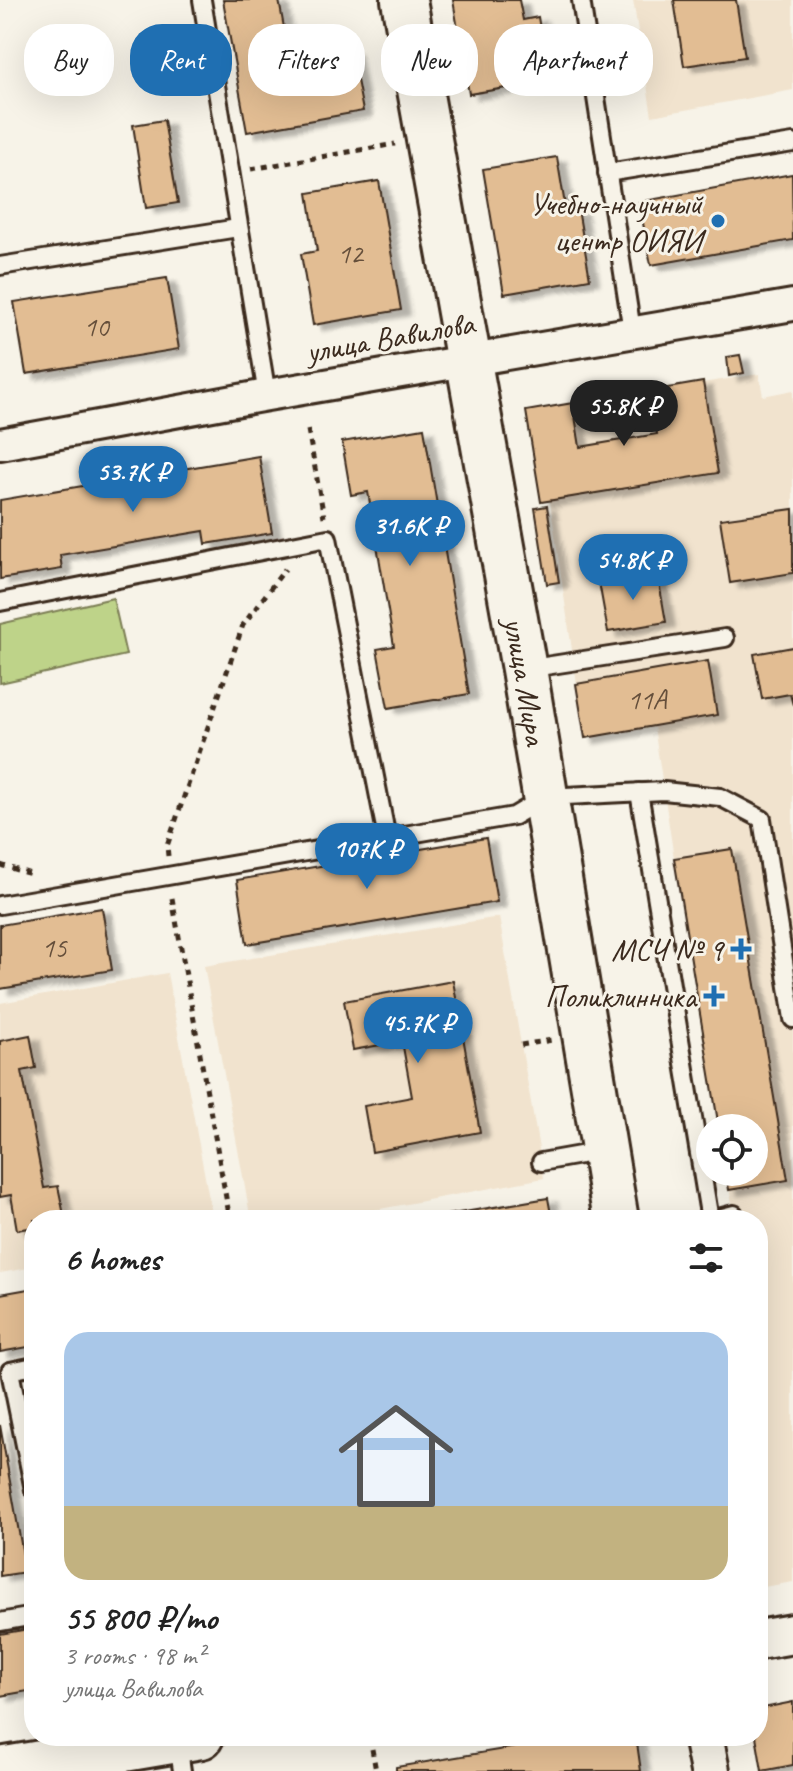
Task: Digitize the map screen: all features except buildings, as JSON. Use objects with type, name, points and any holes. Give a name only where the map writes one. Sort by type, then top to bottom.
[{"type":"main road","name":"улица Мира","points":[[404,0],[524,669],[614,1210]]},
{"type":"main road","points":[[0,1770],[187,1749]]},
{"type":"street","name":"улица Вавилова","points":[[0,444],[793,305]]},
{"type":"street","points":[[768,1638],[793,1634]]},
{"type":"street","points":[[705,1746],[710,1771]]},
{"type":"lane","points":[[202,0],[267,395]]},
{"type":"lane","points":[[581,0],[632,331]]},
{"type":"lane","points":[[607,173],[793,143]]},
{"type":"lane","points":[[0,264],[238,228]]},
{"type":"lane","points":[[0,602],[328,538],[387,838]]},
{"type":"lane","points":[[524,669],[725,638]]},
{"type":"lane","points":[[0,905],[514,816],[546,797],[664,791],[720,797],[762,819],[793,1019]]},
{"type":"lane","points":[[639,792],[709,1210]]},
{"type":"lane","points":[[541,1162],[604,1151]]},
{"type":"lane","points":[[24,1368],[10,1371],[24,1440]]},
{"type":"lane","points":[[0,1622],[24,1618]]},
{"type":"path","points":[[230,173],[396,144]]},
{"type":"path","points":[[308,430],[328,538]]},
{"type":"path","points":[[521,1045],[553,1039]]},
{"type":"path","points":[[372,1749],[376,1771]]},
{"type":"shaded area","points":[[633,0],[793,0],[793,90],[652,116],[649,96],[653,96],[653,24],[637,24]]},
{"type":"shaded area","name":"МСЧ № 9","points":[[759,374],[763,396],[793,390],[793,1582],[768,1586],[768,1210],[733,1210],[729,1186],[768,1186],[768,1114],[750,1114],[674,858],[654,727],[585,738],[550,501],[541,502],[526,411]]},
{"type":"shaded area","points":[[499,917],[544,1178],[375,1210],[249,1210],[204,966]]},
{"type":"shaded area","points":[[167,973],[211,1210],[24,1210],[24,1269],[0,1273],[0,1003]]},
{"type":"green space","points":[[113,598],[126,655],[0,683],[0,624]]},
{"type":"place","name":"Учебно-научный центр ОИЯИ","points":[[718,221]]},
{"type":"place","name":"МСЧ № 9","points":[[741,949]]},
{"type":"place","name":"Поликлинника","points":[[714,996]]}]
